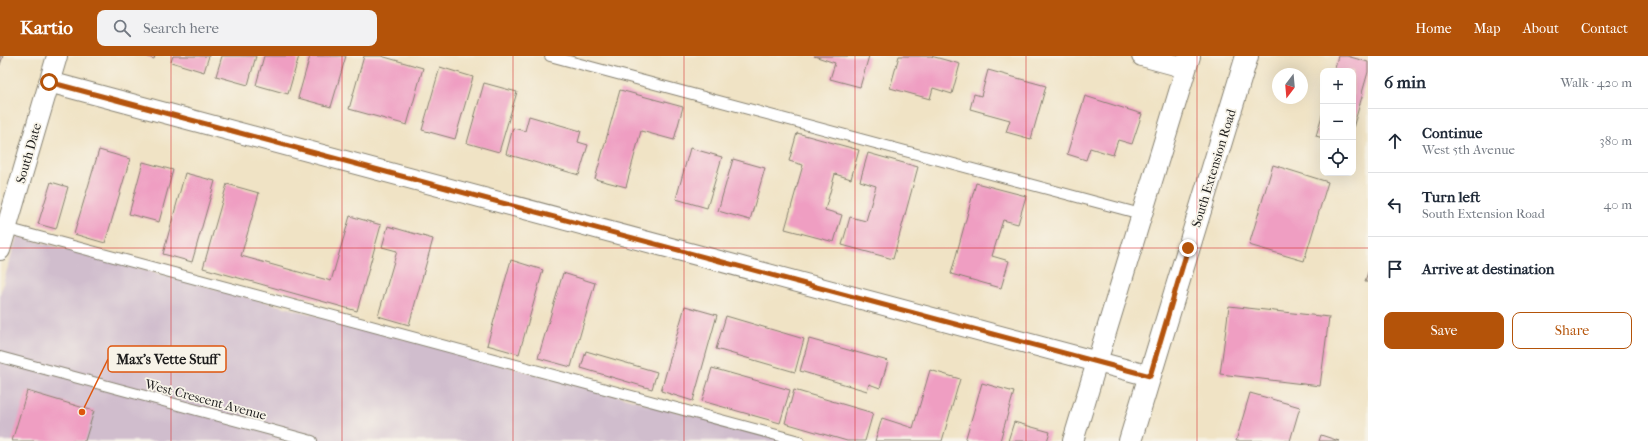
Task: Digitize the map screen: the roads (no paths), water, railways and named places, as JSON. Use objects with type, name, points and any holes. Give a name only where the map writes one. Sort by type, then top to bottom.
[{"type":"street","name":"South Date","points":[[0,250],[57,56]]},
{"type":"street","points":[[1073,441],[1188,62],[1142,56]]},
{"type":"street","name":"South Extension Road","points":[[1130,441],[1247,56]]},
{"type":"street","points":[[49,82],[1150,376]]},
{"type":"lane","points":[[550,56],[1141,214]]},
{"type":"lane","points":[[6,228],[799,441]]},
{"type":"lane","name":"West Crescent Avenue","points":[[0,357],[312,441]]},
{"type":"place","name":"Max's Vette Stuff","points":[[82,412]]}]
